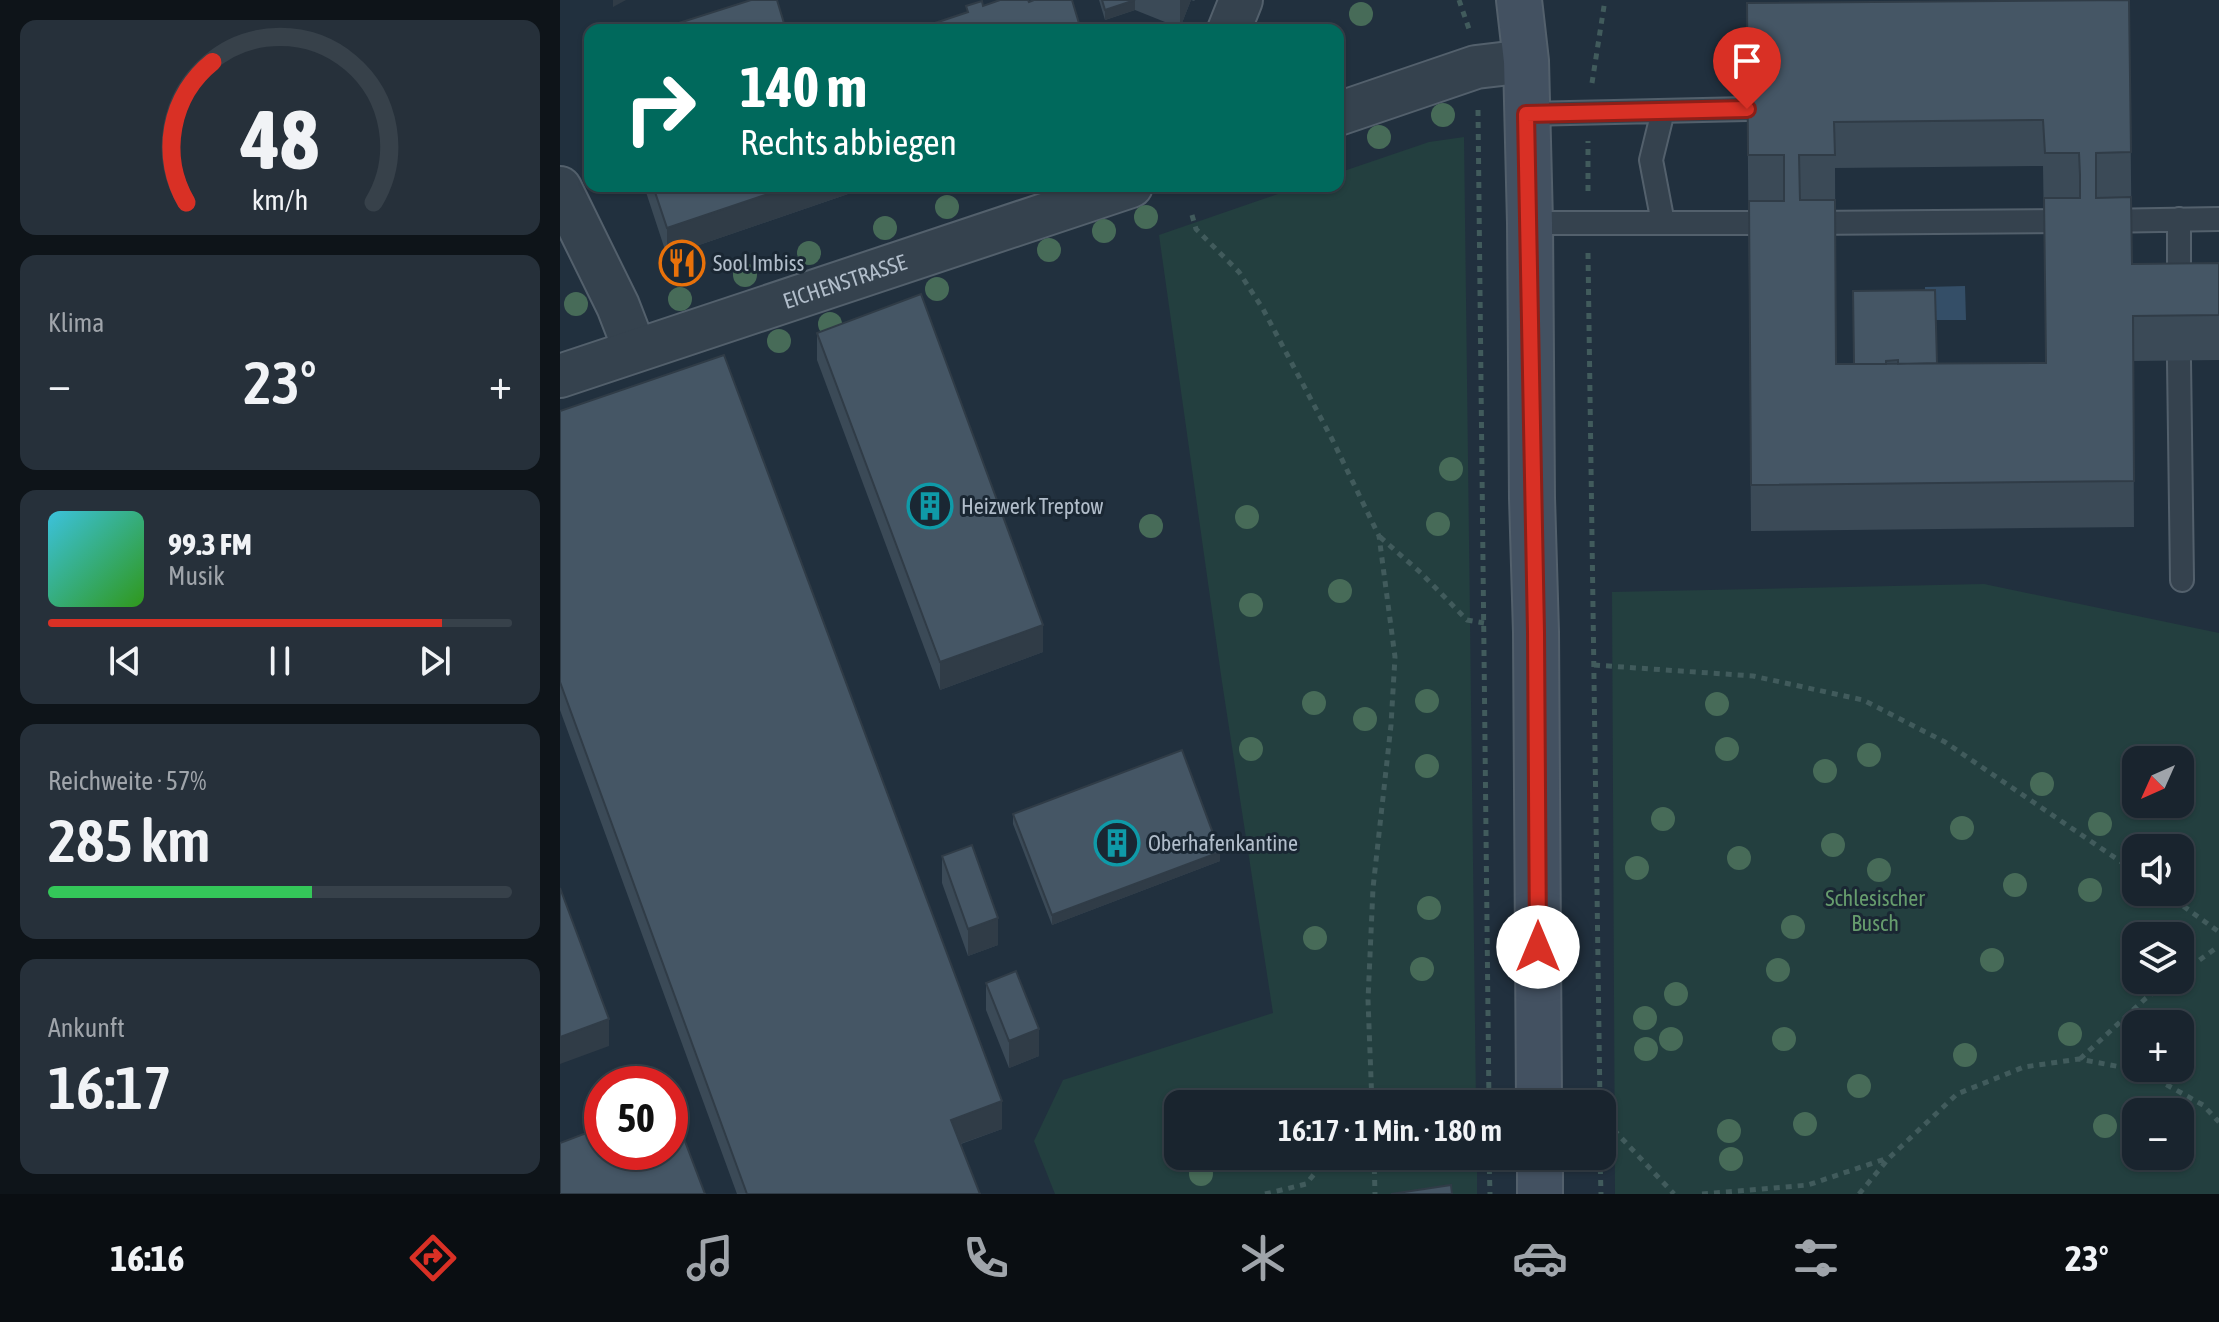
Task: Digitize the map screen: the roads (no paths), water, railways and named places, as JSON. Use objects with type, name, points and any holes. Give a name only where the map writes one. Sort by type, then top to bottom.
[{"type":"main road","points":[[1519,0],[1526,61],[1530,223],[1539,1090]]},
{"type":"main road","points":[[1526,61],[1551,0]]},
{"type":"main road","points":[[1540,1170],[1540,1194]]},
{"type":"street","points":[[1231,24],[1241,0]]},
{"type":"street","points":[[1344,112],[1476,67],[1526,61]]},
{"type":"street","points":[[560,188],[618,306],[635,350]]},
{"type":"street","name":"EICHENSTRASSE","points":[[560,376],[1113,192]]},
{"type":"lane","points":[[1526,114],[1747,109]]},
{"type":"lane","points":[[1663,111],[1651,160],[1663,223]]},
{"type":"lane","points":[[2179,219],[2179,309]]},
{"type":"lane","points":[[1530,223],[2219,219]]},
{"type":"lane","points":[[2179,361],[2182,580]]},
{"type":"water","points":[[1965,286],[1966,320],[1936,320],[1925,309],[1925,287]]},
{"type":"place","name":"Sool Imbiss","points":[[682,263]]},
{"type":"place","name":"Heizwerk Treptow","points":[[930,506]]},
{"type":"place","name":"Oberhafenkantine","points":[[1117,843]]},
{"type":"park label","name":"Schlesischer Busch","points":[[1875,910]]}]
